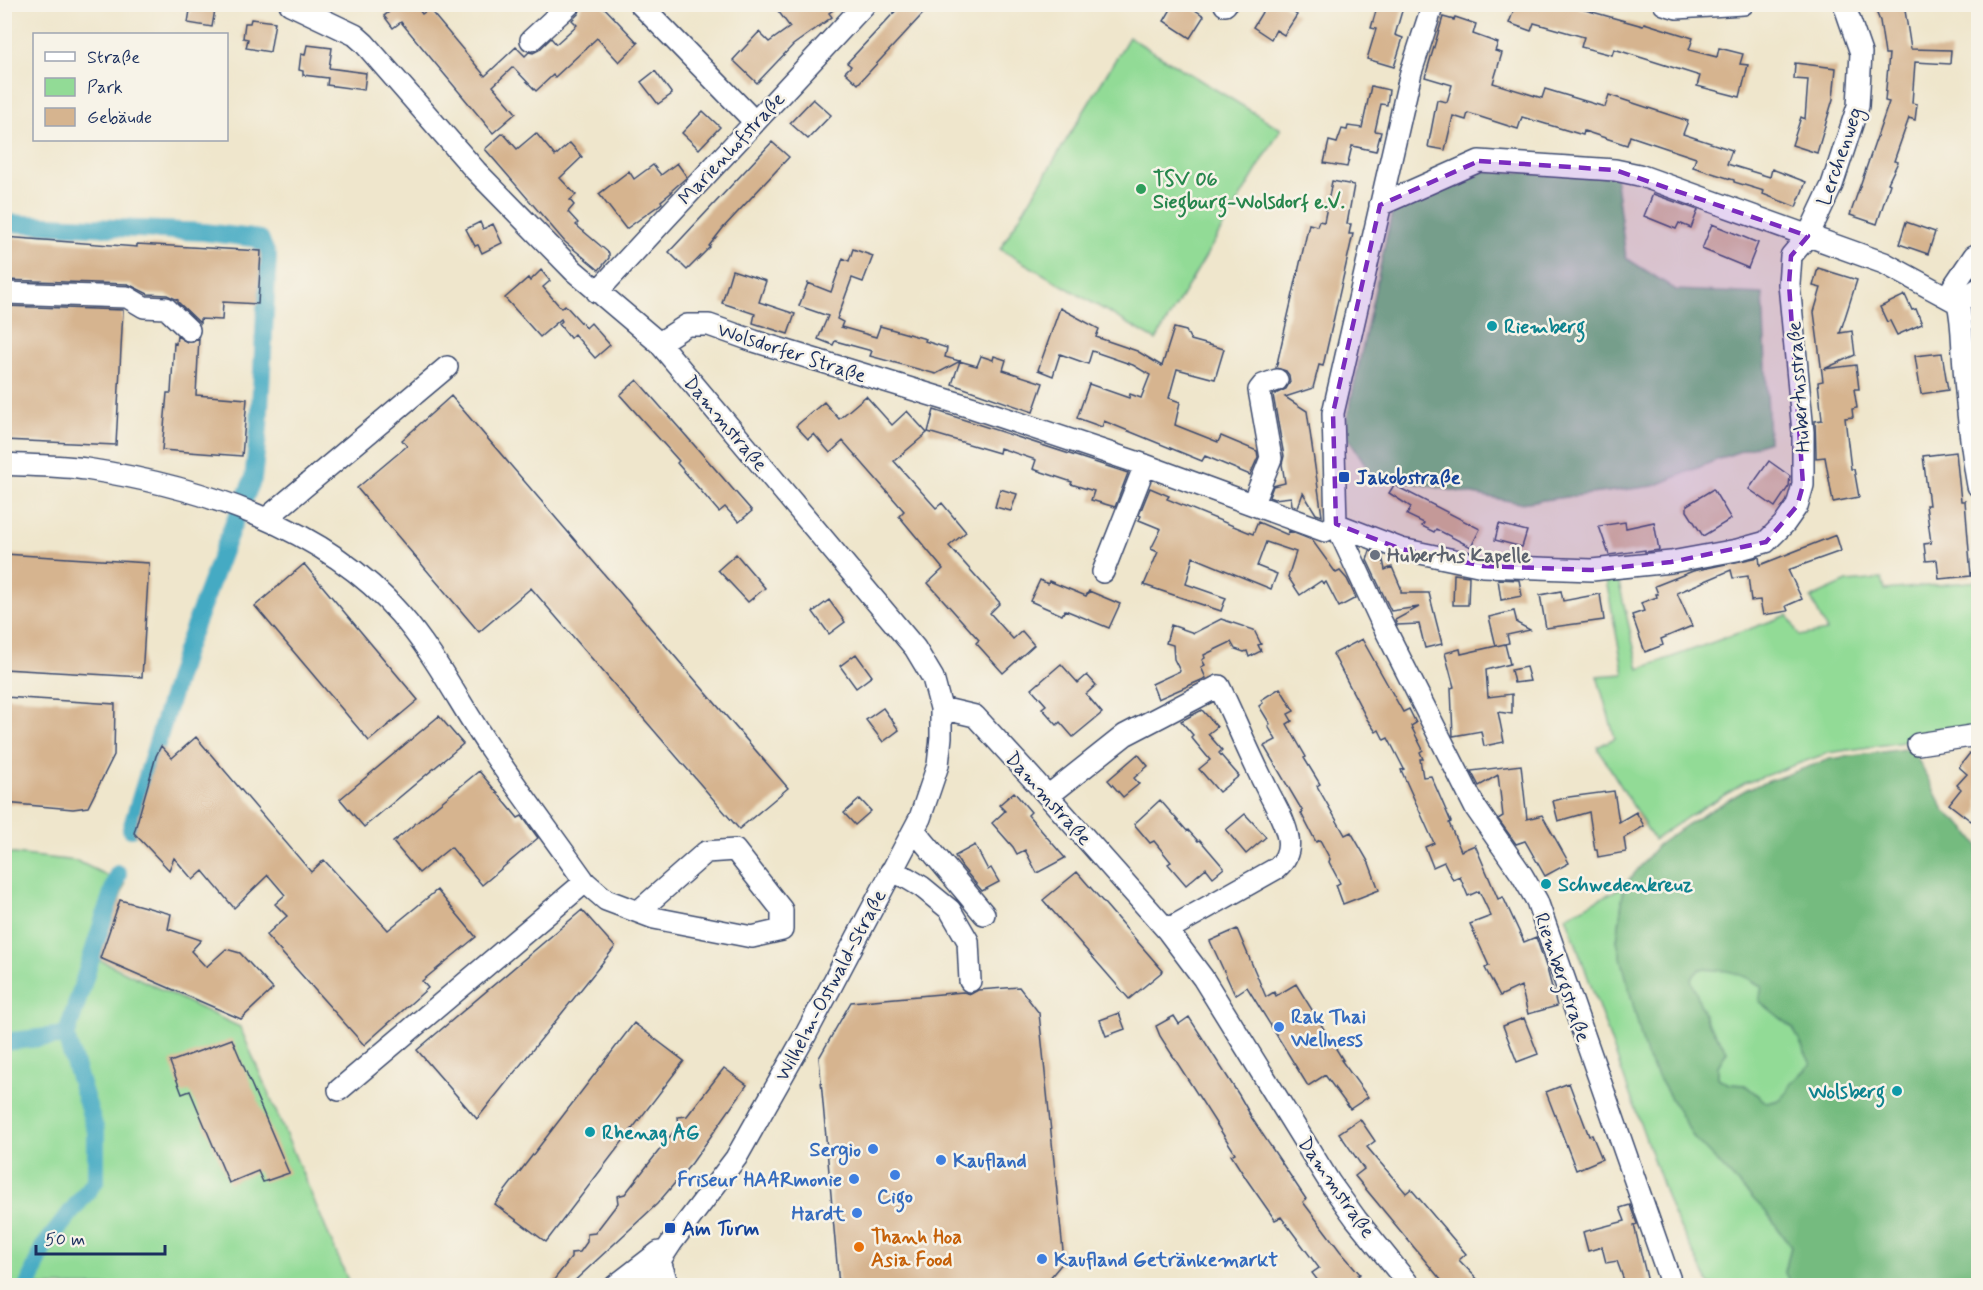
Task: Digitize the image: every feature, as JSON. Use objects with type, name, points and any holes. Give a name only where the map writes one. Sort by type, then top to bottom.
[{"type":"street","points":[[290,4],[355,35],[364,43],[476,171],[574,271],[659,343]]},
{"type":"street","points":[[531,40],[570,4]]},
{"type":"street","points":[[640,4],[754,122]]},
{"type":"street","name":"Marienhofstraße","points":[[597,292],[865,4]]},
{"type":"street","points":[[1336,524],[1333,413],[1411,72],[1433,4]]},
{"type":"street","points":[[1664,4],[1677,8],[1743,4]]},
{"type":"street","name":"Lerchenweg","points":[[1808,236],[1832,185],[1858,106],[1862,53],[1844,4]]},
{"type":"street","points":[[1380,205],[1479,161],[1615,170],[1639,175],[1884,263],[1952,299],[1962,322],[1973,458],[1978,486]]},
{"type":"street","name":"Hubertusstraße","points":[[1336,524],[1401,549],[1483,566],[1592,570],[1671,562],[1737,550],[1766,542],[1785,523],[1797,506],[1803,485],[1803,432],[1789,284],[1791,256],[1808,236]]},
{"type":"street","points":[[1952,299],[1974,256],[1978,254]]},
{"type":"street","points":[[1952,299],[1978,289]]},
{"type":"street","points":[[4,293],[127,297],[144,307],[166,308],[189,330]]},
{"type":"street","name":"Wolsdorfer Straße","points":[[659,343],[687,325],[709,325],[754,341],[974,408],[1145,465],[1325,531],[1336,524]]},
{"type":"street","name":"Dammstraße","points":[[659,343],[915,648],[933,678],[941,708],[975,716],[1167,930],[1203,978],[1330,1183],[1410,1286]]},
{"type":"street","points":[[248,511],[447,367]]},
{"type":"street","points":[[1252,503],[1271,458],[1259,390],[1263,385],[1277,380]]},
{"type":"street","points":[[4,465],[85,469],[166,485],[248,511],[298,533],[351,568],[401,614],[490,749],[585,882],[606,900],[654,918],[752,937],[782,930],[783,910],[735,850],[706,852],[639,911]]},
{"type":"street","points":[[1103,572],[1145,465]]},
{"type":"street","name":"Riembergstraße","points":[[1336,524],[1381,621],[1475,807],[1537,901],[1672,1286]]},
{"type":"street","points":[[1048,796],[1125,735],[1219,686],[1283,821],[1288,840],[1287,853],[1285,861],[1277,868],[1167,930]]},
{"type":"street","name":"Wilhelm-Ostwald-Straße","points":[[643,1286],[672,1242],[736,1158],[806,1034],[914,830],[938,765],[941,708]]},
{"type":"street","points":[[1918,744],[1978,735]]},
{"type":"street","points":[[914,830],[984,914]]},
{"type":"street","points":[[891,871],[922,887],[950,910],[968,940],[970,981]]},
{"type":"street","points":[[339,1090],[585,882]]},
{"type":"street","name":"Wilhelm-Ostwald-Straße","points":[[615,1286],[672,1242]]},
{"type":"street","points":[[660,1261],[668,1286]]},
{"type":"highlighted area","points":[[1479,161],[1615,170],[1808,236],[1791,256],[1789,284],[1803,485],[1797,506],[1766,542],[1671,562],[1592,570],[1483,566],[1401,549],[1336,524],[1333,413],[1380,205]]},
{"type":"green space","name":"TSV 06 Siegburg-Wolsdorf e.V.","points":[[1129,37],[1281,129],[1156,340],[1000,249]]},
{"type":"green space","points":[[1480,171],[1615,175],[1626,258],[1676,290],[1763,294],[1769,441],[1654,486],[1520,503],[1372,475],[1349,439],[1346,423],[1393,208]]},
{"type":"green space","points":[[1618,579],[1639,669],[1788,615],[1799,636],[1827,631],[1811,598],[1847,582],[1882,579],[1885,590],[1978,581],[1978,728],[1918,740],[1828,753],[1745,783],[1654,840],[1597,747],[1615,738],[1597,676],[1624,674],[1606,580]]},
{"type":"green space","points":[[1912,748],[1944,810],[1965,828],[1978,845],[1978,1285],[1791,1285],[1785,1273],[1791,1246],[1767,1213],[1694,1138],[1646,1056],[1617,941],[1624,886],[1658,845],[1686,825],[1747,789],[1830,759]],"holes":[[[1700,969],[1739,974],[1762,986],[1759,1001],[1793,1028],[1811,1064],[1790,1085],[1780,1100],[1767,1103],[1745,1085],[1729,1084],[1718,1078],[1718,1066],[1727,1051],[1706,1020],[1691,979]]]},
{"type":"green space","points":[[5,853],[77,861],[125,884],[98,959],[240,1027],[350,1285],[5,1286]]},
{"type":"green space","points":[[1624,886],[1617,941],[1767,1213],[1791,1246],[1785,1272],[1791,1285],[1710,1285],[1672,1212],[1566,916]]},
{"type":"green space","points":[[1699,969],[1728,970],[1742,974],[1762,987],[1778,1016],[1793,1028],[1811,1064],[1779,1100],[1767,1103],[1745,1085],[1729,1084],[1718,1078],[1718,1066],[1727,1051],[1706,1020],[1690,979]]},
{"type":"building","points":[[191,4],[216,4],[212,27],[188,23]]},
{"type":"building","points":[[399,4],[415,4],[422,14],[429,9],[485,76],[516,47],[525,56],[529,52],[539,50],[551,38],[556,44],[577,25],[572,20],[579,13],[582,4],[601,4],[638,43],[619,62],[597,38],[555,77],[553,75],[536,91],[513,67],[493,86],[516,113],[493,133],[401,22],[393,28],[384,16]]},
{"type":"building","points":[[773,4],[842,4],[829,13],[832,17],[793,45],[757,83],[733,60],[759,32],[769,42],[790,27]]},
{"type":"building","points":[[902,4],[932,4],[858,84],[845,72],[851,66],[847,63]]},
{"type":"building","points":[[1174,4],[1186,4],[1204,16],[1190,38],[1164,21]]},
{"type":"building","points":[[1267,4],[1282,4],[1297,15],[1284,35],[1276,30],[1271,39],[1253,27]]},
{"type":"building","points":[[1378,4],[1404,4],[1395,35],[1403,38],[1394,67],[1367,59],[1376,29],[1371,28]]},
{"type":"building","points":[[1516,4],[1579,4],[1578,8],[1643,26],[1644,23],[1693,38],[1689,50],[1717,57],[1719,48],[1743,54],[1740,64],[1748,65],[1740,97],[1697,86],[1700,76],[1614,49],[1612,55],[1581,47],[1584,37],[1534,23],[1531,31],[1509,23]]},
{"type":"building","points":[[1873,4],[1904,4],[1911,49],[1951,50],[1950,64],[1915,62],[1912,103],[1917,104],[1915,120],[1909,118],[1894,161],[1898,162],[1888,183],[1890,184],[1877,224],[1850,215],[1889,102],[1885,101],[1889,54],[1885,54],[1880,21]]},
{"type":"building","points":[[1443,17],[1454,20],[1455,17],[1476,24],[1473,34],[1498,43],[1495,51],[1502,53],[1493,83],[1542,98],[1545,89],[1605,107],[1609,95],[1688,121],[1683,134],[1732,150],[1727,164],[1770,177],[1772,169],[1806,182],[1796,207],[1763,194],[1764,191],[1693,167],[1696,158],[1630,136],[1627,145],[1584,131],[1583,135],[1522,117],[1518,129],[1468,113],[1466,120],[1453,116],[1445,150],[1428,147],[1437,100],[1447,102],[1452,85],[1425,77]]},
{"type":"building","points":[[251,19],[275,22],[270,52],[246,48],[248,39],[243,38],[245,23],[250,23]]},
{"type":"building","points":[[307,45],[332,48],[329,68],[366,73],[364,90],[327,85],[328,78],[303,75],[303,71],[299,70],[301,54],[305,55]]},
{"type":"building","points":[[1795,63],[1836,68],[1833,99],[1817,153],[1792,145],[1801,117],[1805,119],[1808,80],[1794,79]]},
{"type":"building","points":[[655,71],[672,94],[658,104],[641,82]]},
{"type":"building","points":[[1371,86],[1389,90],[1387,105],[1381,104],[1375,131],[1381,132],[1376,151],[1352,146],[1347,167],[1324,163],[1329,141],[1337,143],[1342,129],[1347,130],[1348,126],[1362,128]]},
{"type":"building","points":[[813,99],[831,115],[808,139],[790,123]]},
{"type":"building","points":[[703,111],[720,127],[699,149],[682,133]]},
{"type":"building","points":[[503,133],[517,149],[536,133],[555,156],[570,143],[582,157],[560,178],[576,195],[570,200],[574,205],[568,212],[578,223],[576,225],[609,253],[609,258],[599,270],[565,242],[485,149]]},
{"type":"building","points":[[772,142],[789,157],[687,270],[669,252]]},
{"type":"building","points":[[677,163],[687,177],[661,201],[662,203],[626,229],[599,194],[629,171],[634,179],[653,165],[661,175]]},
{"type":"building","points":[[1332,181],[1354,185],[1347,224],[1351,224],[1349,234],[1353,234],[1323,366],[1319,365],[1313,388],[1285,397],[1307,411],[1322,516],[1316,514],[1303,493],[1298,507],[1292,505],[1291,497],[1274,499],[1269,497],[1273,486],[1285,483],[1282,464],[1284,456],[1273,395],[1286,389],[1290,382],[1286,371],[1276,368],[1309,224],[1317,226],[1319,221],[1324,222]]},
{"type":"building","points":[[1653,194],[1698,210],[1691,228],[1679,223],[1676,229],[1644,216]]},
{"type":"building","points":[[480,222],[483,229],[493,224],[502,243],[482,253],[478,245],[475,246],[466,229]]},
{"type":"building","points":[[1906,222],[1935,232],[1928,254],[1899,244]]},
{"type":"building","points":[[1712,224],[1758,243],[1748,268],[1702,249]]},
{"type":"building","points":[[4,237],[137,247],[137,244],[261,251],[258,304],[223,302],[222,320],[200,319],[200,323],[178,300],[167,295],[148,294],[128,284],[4,280]]},
{"type":"building","points":[[853,249],[873,256],[863,282],[852,278],[837,319],[843,322],[841,327],[876,337],[880,326],[926,339],[925,341],[947,348],[945,357],[960,361],[936,374],[870,356],[872,351],[835,341],[833,345],[818,339],[828,316],[799,306],[808,283],[831,292],[843,258],[849,261]]},
{"type":"building","points":[[1818,268],[1857,280],[1840,333],[1852,331],[1855,355],[1824,369],[1856,365],[1859,389],[1854,389],[1857,408],[1852,409],[1853,417],[1845,418],[1851,469],[1854,469],[1859,497],[1833,502],[1825,457],[1816,458],[1815,421],[1822,420],[1818,382],[1823,381],[1814,312],[1821,288],[1813,286]]},
{"type":"building","points":[[541,270],[550,281],[543,287],[561,308],[565,305],[586,328],[591,323],[610,345],[595,358],[574,334],[570,338],[559,324],[561,319],[540,337],[505,298],[528,278],[530,281]]},
{"type":"building","points":[[732,270],[766,281],[759,302],[795,314],[788,334],[753,323],[755,314],[722,303]]},
{"type":"building","points":[[1905,295],[1912,310],[1916,309],[1922,324],[1897,335],[1890,321],[1887,322],[1880,307]]},
{"type":"building","points":[[4,306],[123,310],[116,445],[4,440]]},
{"type":"building","points":[[1060,308],[1099,329],[1096,337],[1137,351],[1162,366],[1174,328],[1186,331],[1191,340],[1224,349],[1215,379],[1177,369],[1169,398],[1180,402],[1175,425],[1218,442],[1221,436],[1257,451],[1258,457],[1250,475],[1205,456],[1202,461],[1104,421],[1102,427],[1077,418],[1089,384],[1129,398],[1130,394],[1141,398],[1150,375],[1133,365],[1092,351],[1088,364],[1060,354],[1053,376],[1038,370]]},
{"type":"building","points":[[177,336],[187,342],[193,342],[199,338],[196,395],[247,399],[242,456],[162,450],[167,393],[171,393],[174,343],[176,344]]},
{"type":"building","points":[[1942,353],[1948,390],[1921,394],[1915,356]]},
{"type":"building","points":[[981,356],[993,360],[994,356],[1006,360],[1003,370],[1043,383],[1033,412],[952,384],[960,361],[977,366]]},
{"type":"building","points":[[637,380],[752,511],[739,522],[725,507],[719,512],[677,463],[679,461],[620,395]]},
{"type":"building","points":[[451,396],[788,788],[739,829],[531,588],[479,632],[357,488],[407,446],[402,440]]},
{"type":"building","points":[[866,396],[892,425],[907,411],[927,433],[894,461],[936,508],[942,503],[966,532],[949,546],[1000,603],[990,613],[1013,639],[1022,631],[1034,645],[1003,673],[976,643],[979,640],[928,583],[943,569],[899,516],[904,511],[843,441],[830,453],[814,434],[808,439],[796,426],[824,402],[839,419]]},
{"type":"building","points":[[934,410],[1128,473],[1115,507],[1091,500],[1094,491],[1033,469],[1036,460],[1000,448],[999,453],[928,432]]},
{"type":"building","points":[[1956,452],[1961,501],[1965,501],[1971,576],[1939,579],[1937,560],[1926,561],[1924,544],[1931,543],[1923,456]]},
{"type":"building","points":[[1769,461],[1790,476],[1789,486],[1775,507],[1749,489]]},
{"type":"building","points":[[1394,485],[1480,529],[1471,547],[1436,529],[1434,532],[1422,526],[1424,523],[1407,515],[1411,507],[1389,493]]},
{"type":"building","points":[[1150,488],[1169,496],[1167,499],[1253,534],[1258,522],[1288,535],[1289,531],[1312,540],[1336,573],[1340,571],[1347,579],[1356,598],[1339,607],[1326,582],[1324,584],[1321,581],[1300,595],[1288,577],[1296,552],[1266,542],[1257,566],[1277,574],[1271,589],[1193,557],[1186,584],[1226,598],[1221,611],[1144,585],[1158,552],[1151,549],[1161,529],[1139,520]]},
{"type":"building","points":[[1000,489],[1017,494],[1011,511],[995,507]]},
{"type":"building","points":[[1713,489],[1731,519],[1703,536],[1687,511],[1687,505]]},
{"type":"building","points":[[1625,522],[1626,528],[1654,522],[1659,550],[1609,555],[1599,526]]},
{"type":"building","points":[[1499,524],[1527,531],[1522,547],[1495,540]]},
{"type":"building","points":[[1836,535],[1841,551],[1788,570],[1802,599],[1786,606],[1788,611],[1763,615],[1760,600],[1751,601],[1748,576],[1733,578],[1731,570],[1677,593],[1692,626],[1661,639],[1663,645],[1645,652],[1632,615],[1644,611],[1641,603],[1657,597],[1655,586],[1693,571],[1759,557],[1760,565]]},
{"type":"building","points":[[1370,551],[1382,555],[1385,570],[1392,567],[1401,593],[1429,593],[1442,644],[1425,648],[1419,624],[1397,625],[1395,620],[1419,607],[1391,611],[1367,560]]},
{"type":"building","points":[[4,554],[149,563],[142,677],[4,669]]},
{"type":"building","points":[[736,554],[765,588],[748,602],[718,570]]},
{"type":"building","points":[[304,564],[418,700],[369,741],[255,606]]},
{"type":"building","points":[[1454,574],[1469,576],[1468,605],[1453,605]]},
{"type":"building","points":[[1498,579],[1519,580],[1522,596],[1501,600]]},
{"type":"building","points":[[1040,580],[1048,584],[1049,581],[1086,596],[1089,591],[1120,604],[1109,628],[1065,610],[1062,615],[1030,601]]},
{"type":"building","points":[[1561,591],[1563,601],[1600,594],[1604,620],[1546,628],[1540,595]]},
{"type":"building","points":[[829,600],[845,622],[829,634],[813,612]]},
{"type":"building","points":[[1514,611],[1517,623],[1530,630],[1507,635],[1509,643],[1496,646],[1489,617]]},
{"type":"building","points":[[1221,619],[1254,630],[1261,644],[1258,645],[1261,651],[1249,657],[1247,651],[1235,649],[1231,642],[1204,655],[1205,658],[1202,660],[1205,665],[1201,667],[1206,678],[1158,699],[1152,684],[1180,671],[1174,659],[1173,645],[1166,643],[1171,625],[1194,633]]},
{"type":"building","points":[[1362,639],[1403,712],[1409,709],[1416,723],[1411,726],[1423,750],[1420,752],[1423,759],[1420,759],[1423,777],[1431,776],[1461,851],[1475,845],[1498,899],[1503,897],[1524,942],[1536,937],[1557,1006],[1528,1014],[1521,986],[1500,996],[1485,968],[1489,966],[1470,924],[1491,916],[1479,891],[1468,896],[1460,877],[1453,880],[1444,862],[1433,867],[1425,847],[1434,843],[1401,770],[1404,769],[1388,738],[1384,740],[1379,730],[1376,732],[1367,719],[1333,654]]},
{"type":"building","points":[[1505,644],[1510,664],[1486,670],[1488,697],[1512,694],[1512,714],[1498,712],[1504,742],[1484,746],[1481,731],[1453,736],[1451,688],[1454,687],[1445,653],[1460,649],[1461,654]]},
{"type":"building","points":[[856,654],[872,676],[856,688],[840,666]]},
{"type":"building","points":[[1061,664],[1078,683],[1087,675],[1096,685],[1086,694],[1102,713],[1073,737],[1060,722],[1057,725],[1042,708],[1046,705],[1032,689]]},
{"type":"building","points":[[1526,667],[1530,681],[1514,683],[1511,670]]},
{"type":"building","points":[[1280,688],[1294,711],[1288,714],[1292,721],[1287,724],[1320,784],[1317,786],[1345,835],[1351,832],[1369,863],[1379,890],[1343,904],[1336,885],[1340,883],[1329,862],[1330,859],[1320,840],[1316,842],[1301,813],[1303,812],[1264,746],[1276,740],[1259,706],[1263,703],[1261,700]]},
{"type":"building","points":[[4,697],[115,704],[114,755],[88,807],[73,809],[4,803]]},
{"type":"building","points":[[883,708],[899,730],[883,742],[866,720]]},
{"type":"building","points":[[1202,710],[1217,727],[1208,734],[1222,750],[1219,753],[1239,776],[1219,792],[1199,769],[1210,760],[1181,721]]},
{"type":"building","points":[[439,716],[463,744],[364,827],[340,799]]},
{"type":"building","points":[[196,737],[311,872],[324,860],[388,930],[437,890],[476,937],[422,981],[428,988],[364,1045],[266,935],[287,916],[275,904],[285,895],[268,875],[234,908],[203,871],[193,880],[174,858],[169,870],[134,833],[156,756],[161,746],[172,758]]},
{"type":"building","points":[[1974,748],[1978,748],[1978,812],[1971,821],[1949,804],[1961,789],[1957,785],[1967,774],[1959,767]]},
{"type":"building","points":[[1138,754],[1148,766],[1134,778],[1139,784],[1123,797],[1108,780]]},
{"type":"building","points":[[1521,765],[1527,819],[1542,815],[1569,863],[1545,876],[1525,841],[1516,844],[1498,819],[1503,816],[1498,775],[1479,786],[1471,771]]},
{"type":"building","points":[[479,771],[518,818],[522,816],[538,838],[482,885],[451,847],[419,873],[393,842]]},
{"type":"building","points":[[1614,791],[1619,822],[1636,812],[1644,826],[1624,838],[1626,852],[1598,857],[1589,812],[1558,821],[1553,801]]},
{"type":"building","points":[[1014,792],[1031,812],[1028,815],[1065,858],[1037,873],[1025,850],[1017,854],[992,823],[1005,811],[999,805]]},
{"type":"building","points":[[860,799],[871,811],[855,825],[844,813]]},
{"type":"building","points":[[1160,800],[1224,868],[1213,877],[1206,868],[1186,885],[1168,864],[1171,862],[1154,841],[1150,843],[1134,824]]},
{"type":"building","points":[[1245,814],[1266,837],[1246,854],[1226,830]]},
{"type":"building","points":[[975,845],[988,870],[991,868],[999,882],[982,891],[955,856]]},
{"type":"building","points":[[1077,872],[1163,971],[1129,999],[1043,900]]},
{"type":"building","points":[[120,900],[171,914],[168,929],[201,940],[191,951],[206,967],[226,949],[240,953],[273,989],[241,1019],[100,958]]},
{"type":"building","points":[[582,910],[615,947],[477,1119],[417,1050]]},
{"type":"building","points":[[1237,929],[1266,997],[1274,992],[1276,996],[1296,984],[1343,1060],[1341,1060],[1368,1097],[1350,1109],[1325,1075],[1308,1086],[1247,987],[1235,995],[1210,941]]},
{"type":"building","name":"Kaufland","points":[[1019,987],[1039,1013],[1064,1261],[1049,1279],[989,1286],[839,1286],[819,1058],[851,1002],[963,992],[971,994],[978,990]]},
{"type":"building","points":[[1119,1013],[1125,1029],[1106,1036],[1100,1020]]},
{"type":"building","points":[[1174,1016],[1179,1024],[1189,1017],[1249,1114],[1306,1199],[1303,1202],[1367,1286],[1322,1286],[1312,1273],[1319,1268],[1281,1217],[1275,1220],[1247,1180],[1231,1155],[1235,1153],[1160,1036],[1156,1026]]},
{"type":"building","points":[[1524,1018],[1538,1054],[1517,1062],[1503,1026]]},
{"type":"building","name":"Rhenag AG","points":[[634,1023],[684,1061],[546,1242],[495,1204]]},
{"type":"building","points":[[232,1039],[289,1173],[263,1182],[258,1171],[229,1183],[190,1091],[182,1094],[170,1062]]},
{"type":"building","points":[[724,1068],[747,1085],[692,1163],[657,1204],[569,1286],[549,1286],[571,1258],[571,1253],[580,1252],[587,1242],[587,1234],[595,1233],[618,1203],[617,1196],[625,1194],[679,1125],[678,1117],[687,1116]]},
{"type":"building","points":[[1569,1083],[1589,1136],[1592,1135],[1602,1159],[1576,1170],[1546,1092]]},
{"type":"building","points":[[1360,1119],[1375,1141],[1367,1147],[1406,1193],[1411,1189],[1466,1254],[1459,1260],[1484,1286],[1446,1286],[1355,1176],[1364,1169],[1339,1133]]},
{"type":"building","points":[[1630,1205],[1637,1224],[1634,1225],[1649,1286],[1626,1286],[1617,1261],[1606,1263],[1602,1247],[1588,1251],[1583,1232],[1625,1221],[1620,1208]]},
{"type":"waterway","points":[[4,223],[204,232],[260,239],[268,257],[259,427],[253,479],[185,651],[131,829]]},
{"type":"waterway","points":[[66,1037],[118,874]]},
{"type":"waterway","points":[[4,1042],[56,1036],[66,1037]]},
{"type":"waterway","points":[[28,1286],[43,1248],[96,1180],[96,1131],[66,1037]]},
{"type":"place","name":"TSV 06 Siegburg-Wolsdorf e.V.","points":[[1141,189]]},
{"type":"place","name":"Riemberg","points":[[1492,326]]},
{"type":"place","name":"Jakobstraße","points":[[1344,477]]},
{"type":"place","name":"Hubertus Kapelle","points":[[1375,555]]},
{"type":"place","name":"Schwedenkreuz","points":[[1546,884]]},
{"type":"place","name":"Rak Thai Wellness","points":[[1279,1027]]},
{"type":"place","name":"Wolsberg","points":[[1897,1091]]},
{"type":"place","name":"Rhenag AG","points":[[590,1132]]},
{"type":"place","name":"Sergio","points":[[873,1149]]},
{"type":"place","name":"Kaufland","points":[[941,1160]]},
{"type":"place","name":"Cigo","points":[[895,1175]]},
{"type":"place","name":"Friseur HAARmonie","points":[[854,1179]]},
{"type":"place","name":"Hardt","points":[[857,1213]]},
{"type":"place","name":"Am Turm","points":[[670,1228]]},
{"type":"place","name":"Thanh Hoa Asia Food","points":[[859,1247]]},
{"type":"place","name":"Kaufland Getränkemarkt","points":[[1042,1259]]}]
